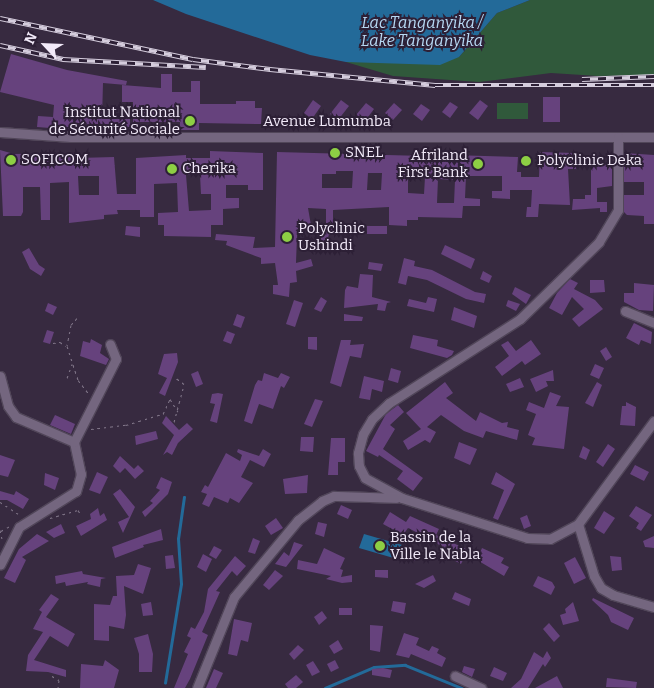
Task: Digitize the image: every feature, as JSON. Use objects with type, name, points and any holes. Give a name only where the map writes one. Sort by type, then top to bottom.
[{"type":"street","name":"Avenue Lumumba","points":[[0,132],[71,137],[654,137]]},
{"type":"street","points":[[618,136],[619,199],[611,224],[582,261],[510,326],[389,403],[372,419],[363,434],[358,452],[359,466],[365,478],[402,498],[527,538],[550,539],[578,524],[654,421]]},
{"type":"street","points":[[625,311],[654,323]]},
{"type":"street","points":[[0,565],[12,537],[24,521],[76,491],[81,474],[74,442],[116,358],[110,344]]},
{"type":"street","points":[[0,376],[8,406],[16,417],[74,442]]},
{"type":"street","points":[[197,688],[234,598],[298,520],[322,501],[334,496],[402,498]]},
{"type":"street","points":[[578,524],[594,576],[601,588],[613,595],[654,607]]},
{"type":"street","points":[[456,676],[481,688]]},
{"type":"path","points":[[77,318],[71,325],[67,346],[72,364],[93,405]]},
{"type":"path","points":[[53,344],[60,342],[67,346]]},
{"type":"path","points":[[67,378],[72,364]]},
{"type":"path","points":[[174,422],[184,384],[176,378]]},
{"type":"path","points":[[81,429],[87,431],[126,425],[157,416],[165,411],[170,399],[178,412]]},
{"type":"path","points":[[0,502],[12,507],[24,521]]},
{"type":"path","points":[[45,519],[78,510],[81,515]]},
{"type":"path","points":[[0,530],[10,525]]},
{"type":"path","points":[[52,676],[59,680],[58,688]]},
{"type":"green space","points":[[530,0],[654,0],[654,75],[598,76],[551,73],[479,82],[393,76],[346,62],[459,57],[497,13]]},
{"type":"green space","points":[[497,103],[528,103],[528,119],[497,119]]},
{"type":"water","name":"Lac Tanganyika / Lake Tanganyika","points":[[153,0],[530,0],[497,13],[459,57],[440,65],[346,62],[310,55],[186,14]]},
{"type":"water","name":"Bassin de la Ville le Nabla","points":[[364,534],[402,545],[397,559],[359,548]]},
{"type":"building","points":[[11,54],[67,70],[127,81],[126,85],[103,83],[102,119],[130,119],[130,129],[77,123],[76,130],[37,127],[38,116],[53,117],[54,105],[0,92]]},
{"type":"building","points":[[161,74],[172,74],[172,92],[191,92],[191,81],[200,81],[200,104],[236,104],[236,101],[255,101],[255,108],[262,108],[261,124],[199,123],[199,130],[180,130],[180,122],[133,122],[133,102],[122,102],[122,85],[161,88]]},
{"type":"building","points":[[543,97],[560,97],[560,122],[543,122]]},
{"type":"building","points":[[313,100],[321,106],[312,119],[304,113]]},
{"type":"building","points":[[341,100],[349,106],[338,120],[330,114]]},
{"type":"building","points":[[480,100],[488,106],[478,120],[469,113]]},
{"type":"building","points":[[450,102],[458,107],[450,118],[442,112]]},
{"type":"building","points":[[366,103],[374,109],[365,121],[356,115]]},
{"type":"building","points":[[394,103],[402,110],[393,120],[385,113]]},
{"type":"building","points":[[421,104],[430,110],[422,121],[413,114]]},
{"type":"building","points":[[0,150],[14,154],[78,153],[78,158],[114,157],[117,194],[136,194],[136,158],[186,155],[186,158],[210,158],[210,151],[263,153],[263,190],[248,190],[248,185],[226,185],[226,198],[239,198],[239,208],[223,209],[223,225],[211,225],[211,237],[164,236],[164,225],[158,225],[158,213],[178,212],[177,183],[154,184],[154,217],[140,217],[140,210],[117,210],[118,214],[104,215],[104,219],[69,223],[69,182],[50,183],[50,220],[41,220],[40,187],[23,187],[23,212],[21,216],[3,216]],"holes":[[[186,175],[200,175],[201,194],[211,194],[211,210],[189,211]],[[78,176],[99,176],[99,195],[79,195]]]},
{"type":"building","points":[[277,152],[424,156],[424,159],[451,159],[451,155],[518,157],[517,172],[521,172],[521,177],[539,177],[540,152],[574,153],[576,169],[568,169],[570,205],[539,204],[538,217],[526,217],[527,207],[531,207],[532,190],[510,190],[510,199],[492,198],[492,191],[502,191],[502,176],[466,176],[465,198],[480,199],[480,206],[463,206],[462,218],[418,217],[418,220],[407,220],[407,226],[389,225],[389,207],[333,210],[333,232],[328,236],[331,241],[325,245],[311,224],[326,225],[326,209],[308,208],[312,231],[306,230],[300,222],[302,230],[298,230],[296,263],[311,259],[313,266],[296,271],[297,282],[290,283],[289,297],[273,294],[273,285],[278,285],[275,263],[261,264],[261,258],[226,245],[227,241],[215,240],[216,234],[255,237],[253,248],[275,247]],"holes":[[[336,171],[353,171],[352,188],[322,188],[322,174],[336,174]],[[368,173],[382,173],[381,190],[367,190]],[[408,177],[425,177],[424,194],[408,193]],[[438,179],[455,180],[454,203],[437,203]]]},
{"type":"building","points":[[624,153],[654,155],[654,224],[644,224],[644,216],[627,215],[624,212],[624,195],[644,195],[644,182],[624,182]]},
{"type":"building","points":[[591,164],[612,164],[612,186],[597,188],[597,202],[607,202],[607,212],[600,212],[600,208],[572,210],[573,199],[585,199],[585,195],[591,195]]},
{"type":"building","points":[[126,226],[140,227],[140,237],[125,235]]},
{"type":"building","points":[[367,226],[387,226],[387,234],[367,234]]},
{"type":"building","points":[[445,245],[475,259],[471,269],[441,254]]},
{"type":"building","points":[[29,248],[39,265],[45,269],[41,276],[30,269],[22,252]]},
{"type":"building","points":[[404,258],[415,261],[414,266],[432,270],[475,292],[486,294],[484,303],[466,299],[427,280],[408,276],[406,285],[398,283]]},
{"type":"building","points":[[369,262],[383,264],[381,271],[368,269]]},
{"type":"building","points":[[483,271],[492,276],[489,283],[480,279]]},
{"type":"building","points":[[360,274],[373,275],[372,297],[391,302],[387,303],[385,311],[377,310],[378,304],[344,308],[345,290],[347,286],[358,288]]},
{"type":"building","points":[[570,279],[578,283],[574,289],[595,300],[603,309],[579,327],[572,319],[584,309],[572,297],[562,315],[549,308],[557,293]]},
{"type":"building","points":[[590,280],[604,280],[605,292],[590,293]]},
{"type":"building","points":[[634,283],[654,285],[653,311],[639,310],[624,302],[624,293],[634,293]]},
{"type":"building","points":[[515,287],[531,295],[526,304],[512,294]]},
{"type":"building","points":[[321,297],[327,301],[321,312],[314,309]]},
{"type":"building","points":[[428,297],[437,299],[434,312],[407,306],[409,299],[426,303]]},
{"type":"building","points":[[294,300],[303,303],[295,327],[286,324]]},
{"type":"building","points":[[508,300],[520,304],[516,311],[506,306]]},
{"type":"building","points":[[48,303],[57,307],[53,315],[45,311]]},
{"type":"building","points":[[454,307],[477,316],[474,328],[451,320]]},
{"type":"building","points":[[237,314],[245,317],[241,328],[233,325]]},
{"type":"building","points":[[344,314],[363,317],[362,321],[344,321]]},
{"type":"building","points":[[634,323],[652,332],[651,344],[641,340],[639,345],[626,338]]},
{"type":"building","points":[[47,330],[54,332],[50,344],[43,342]]},
{"type":"building","points":[[227,331],[235,334],[231,344],[223,341]]},
{"type":"building","points":[[413,335],[438,340],[437,346],[454,351],[447,358],[410,348]]},
{"type":"building","points":[[308,337],[317,337],[317,350],[308,349]]},
{"type":"building","points":[[91,339],[102,345],[100,353],[109,359],[106,365],[80,356],[83,341],[90,343]]},
{"type":"building","points":[[341,340],[351,340],[350,345],[364,344],[361,358],[350,356],[341,387],[330,383]]},
{"type":"building","points":[[531,340],[541,354],[525,365],[522,361],[502,376],[495,367],[509,356],[501,345],[508,341],[516,351]]},
{"type":"building","points":[[606,347],[612,357],[606,361],[600,351]]},
{"type":"building","points":[[177,353],[178,362],[165,396],[159,393],[167,378],[158,374],[164,354]]},
{"type":"building","points":[[595,364],[604,368],[599,379],[590,375]]},
{"type":"building","points":[[391,368],[401,371],[398,383],[388,380]]},
{"type":"building","points":[[553,370],[554,381],[546,381],[548,386],[536,392],[530,379]]},
{"type":"building","points":[[198,371],[203,384],[196,387],[191,374]]},
{"type":"building","points":[[264,373],[278,378],[281,373],[290,377],[284,388],[281,386],[273,409],[259,404],[252,424],[244,421],[255,385],[258,380],[262,381]]},
{"type":"building","points":[[364,376],[384,381],[382,392],[372,389],[370,400],[359,398]]},
{"type":"building","points":[[520,378],[524,387],[510,392],[506,384]]},
{"type":"building","points":[[445,382],[453,393],[446,398],[476,421],[480,412],[502,423],[508,422],[507,427],[519,430],[517,440],[486,431],[483,438],[464,431],[441,415],[427,427],[436,432],[430,443],[425,440],[408,450],[403,441],[421,429],[406,413]]},
{"type":"building","points":[[597,382],[602,385],[593,407],[585,403]]},
{"type":"building","points":[[550,392],[561,396],[556,406],[569,407],[564,449],[532,445],[535,438],[528,435],[536,414],[526,410],[529,402],[544,408]]},
{"type":"building","points":[[212,394],[223,394],[217,423],[210,421],[215,404],[210,403]]},
{"type":"building","points":[[315,399],[323,401],[312,427],[304,424]]},
{"type":"building","points":[[626,402],[636,407],[635,426],[620,425],[622,406],[626,406]]},
{"type":"building","points":[[398,405],[404,412],[390,425],[395,429],[383,449],[423,478],[413,491],[397,479],[403,471],[379,455],[378,457],[366,451],[386,414]]},
{"type":"building","points":[[55,415],[75,424],[71,434],[50,425]]},
{"type":"building","points":[[166,416],[179,430],[187,423],[193,429],[178,443],[172,455],[167,452],[163,455],[174,435],[162,423]]},
{"type":"building","points":[[156,431],[158,439],[136,445],[135,436]]},
{"type":"building","points":[[301,437],[314,437],[313,452],[300,451]]},
{"type":"building","points":[[331,438],[345,438],[345,462],[338,462],[338,475],[328,475]]},
{"type":"building","points":[[459,442],[477,449],[470,465],[454,458]]},
{"type":"building","points":[[608,444],[615,449],[603,467],[596,462]]},
{"type":"building","points":[[583,446],[590,450],[586,460],[579,457]]},
{"type":"building","points":[[238,449],[259,456],[263,449],[271,454],[264,467],[250,460],[241,477],[253,483],[239,503],[230,498],[228,503],[214,497],[209,507],[202,504],[207,494],[201,492],[205,485],[208,487],[226,453],[240,461],[242,455],[237,452]]},
{"type":"building","points":[[0,455],[15,460],[8,477],[0,475]]},
{"type":"building","points":[[120,456],[134,469],[138,465],[144,471],[135,479],[125,468],[120,473],[113,466]]},
{"type":"building","points":[[635,465],[649,472],[644,481],[630,474]]},
{"type":"building","points":[[97,472],[108,477],[100,494],[89,490]]},
{"type":"building","points":[[496,472],[515,484],[498,520],[493,518],[504,490],[491,484]]},
{"type":"building","points":[[45,473],[59,478],[55,490],[44,485]]},
{"type":"building","points":[[308,475],[307,493],[285,494],[283,479]]},
{"type":"building","points":[[161,477],[172,482],[168,494],[145,517],[142,512],[153,503],[150,501],[160,490],[156,488]]},
{"type":"building","points":[[120,489],[135,507],[123,533],[118,522],[129,517],[113,494]]},
{"type":"building","points":[[0,491],[14,495],[16,491],[29,499],[23,509],[7,500],[0,500]]},
{"type":"building","points":[[341,505],[352,510],[348,519],[337,514]]},
{"type":"building","points":[[636,506],[652,515],[641,531],[636,528],[639,523],[629,516]]},
{"type":"building","points":[[98,508],[100,516],[104,513],[107,520],[81,536],[76,526],[91,519],[90,514]]},
{"type":"building","points":[[604,511],[615,518],[604,534],[594,528]]},
{"type":"building","points":[[390,512],[406,522],[410,516],[439,529],[436,535],[468,550],[461,564],[440,553],[443,547],[422,535],[408,528],[403,535],[383,524]]},
{"type":"building","points":[[527,515],[531,526],[524,529],[520,518]]},
{"type":"building","points":[[276,518],[283,528],[271,535],[265,526]]},
{"type":"building","points":[[318,522],[327,524],[324,537],[315,534]]},
{"type":"building","points":[[61,524],[65,533],[54,538],[46,532]]},
{"type":"building","points":[[161,529],[163,540],[143,545],[144,547],[115,558],[112,547]]},
{"type":"building","points":[[37,534],[49,541],[22,557],[26,560],[15,583],[4,578],[19,549]]},
{"type":"building","points":[[654,536],[654,548],[645,547],[643,541]]},
{"type":"building","points":[[253,538],[260,541],[255,554],[248,552]]},
{"type":"building","points":[[294,542],[303,545],[286,567],[275,564],[284,552],[289,556]]},
{"type":"building","points":[[214,546],[222,550],[216,559],[209,555]]},
{"type":"building","points":[[403,547],[418,551],[415,561],[400,556]]},
{"type":"building","points":[[324,548],[345,558],[340,569],[343,570],[341,577],[352,575],[352,582],[342,583],[326,579],[331,576],[297,569],[298,560],[317,564]]},
{"type":"building","points":[[482,548],[504,558],[501,563],[509,567],[504,576],[477,560]]},
{"type":"building","points":[[203,554],[212,559],[206,572],[197,567]]},
{"type":"building","points":[[173,555],[175,568],[166,569],[165,556]]},
{"type":"building","points":[[235,556],[246,566],[237,576],[232,571],[216,591],[220,592],[202,632],[208,635],[190,679],[185,688],[174,688],[188,654],[184,652],[191,638],[187,636],[191,627],[195,629],[204,612],[208,589]]},
{"type":"building","points":[[610,556],[621,557],[622,570],[612,571]]},
{"type":"building","points":[[575,557],[586,578],[574,584],[564,563]]},
{"type":"building","points":[[138,564],[151,568],[143,594],[124,586],[126,615],[124,629],[109,626],[109,641],[94,640],[94,604],[110,605],[113,596],[117,596],[116,576],[134,575]]},
{"type":"building","points":[[275,570],[283,576],[269,590],[263,585]]},
{"type":"building","points":[[375,570],[388,570],[388,578],[375,577]]},
{"type":"building","points":[[82,571],[83,574],[106,578],[101,579],[100,587],[87,584],[88,582],[66,586],[65,582],[56,584],[55,576]]},
{"type":"building","points":[[433,575],[436,581],[424,588],[415,584]]},
{"type":"building","points":[[538,576],[552,582],[555,587],[551,595],[533,586]]},
{"type":"building","points":[[455,592],[471,599],[469,606],[452,599]]},
{"type":"building","points":[[51,594],[59,599],[46,617],[75,634],[68,647],[50,636],[34,660],[66,670],[66,677],[48,672],[26,671],[28,655],[43,632],[33,629],[42,612],[39,610]]},
{"type":"building","points":[[593,598],[634,618],[628,630],[611,622],[608,615],[592,600]]},
{"type":"building","points":[[393,601],[406,603],[404,614],[391,611]]},
{"type":"building","points":[[151,602],[153,615],[143,616],[141,604]]},
{"type":"building","points":[[573,602],[579,621],[563,625],[560,615],[566,613],[565,609]]},
{"type":"building","points":[[339,608],[352,608],[352,615],[339,615]]},
{"type":"building","points":[[322,611],[327,618],[319,625],[314,617]]},
{"type":"building","points":[[234,619],[252,623],[248,642],[241,640],[237,656],[228,654]]},
{"type":"building","points":[[549,623],[560,636],[554,642],[543,629]]},
{"type":"building","points":[[370,625],[383,626],[380,652],[370,650]]},
{"type":"building","points":[[404,633],[419,638],[416,645],[429,651],[432,646],[439,649],[437,653],[446,658],[442,667],[411,654],[409,658],[396,655]]},
{"type":"building","points":[[148,634],[153,654],[152,672],[139,672],[139,654],[134,638]]},
{"type":"building","points":[[338,640],[343,649],[334,654],[329,646]]},
{"type":"building","points":[[298,645],[304,650],[294,660],[289,654]]},
{"type":"building","points":[[547,651],[551,658],[545,667],[543,664],[528,688],[511,688],[521,679],[534,652],[543,658]]},
{"type":"building","points":[[105,660],[119,670],[114,688],[80,688],[81,664],[103,666]]},
{"type":"building","points":[[335,660],[339,668],[331,672],[327,664]]},
{"type":"building","points":[[313,661],[320,672],[312,676],[306,665]]},
{"type":"building","points":[[464,666],[475,669],[472,677],[462,672]]},
{"type":"building","points":[[494,667],[507,673],[503,681],[490,676]]},
{"type":"building","points":[[383,668],[392,670],[390,678],[372,675],[372,669]]},
{"type":"building","points":[[214,669],[223,673],[216,688],[206,688]]},
{"type":"building","points":[[296,675],[303,682],[296,688],[288,688],[285,684]]},
{"type":"building","points":[[557,676],[563,688],[535,688]]},
{"type":"building","points":[[607,678],[637,682],[636,688],[606,687]]},
{"type":"waterway","points":[[165,683],[181,584],[178,539],[184,497]]},
{"type":"waterway","points":[[325,688],[374,667],[405,665],[462,688]]},
{"type":"railway","points":[[0,18],[193,59],[270,69],[435,85],[654,85]]},
{"type":"railway","points":[[0,45],[63,59],[206,67]]},
{"type":"railway","points":[[582,79],[654,76]]},
{"type":"place","name":"Institut National de Sécurité Sociale","points":[[190,121]]},
{"type":"place","name":"SNEL","points":[[335,153]]},
{"type":"place","name":"SOFICOM","points":[[11,160]]},
{"type":"place","name":"Polyclinic Deka","points":[[526,161]]},
{"type":"place","name":"Afriland First Bank","points":[[478,164]]},
{"type":"place","name":"Cherika","points":[[172,169]]},
{"type":"place","name":"Polyclinic Ushindi","points":[[287,237]]},
{"type":"place","name":"Bassin de la Ville le Nabla","points":[[380,546]]}]
